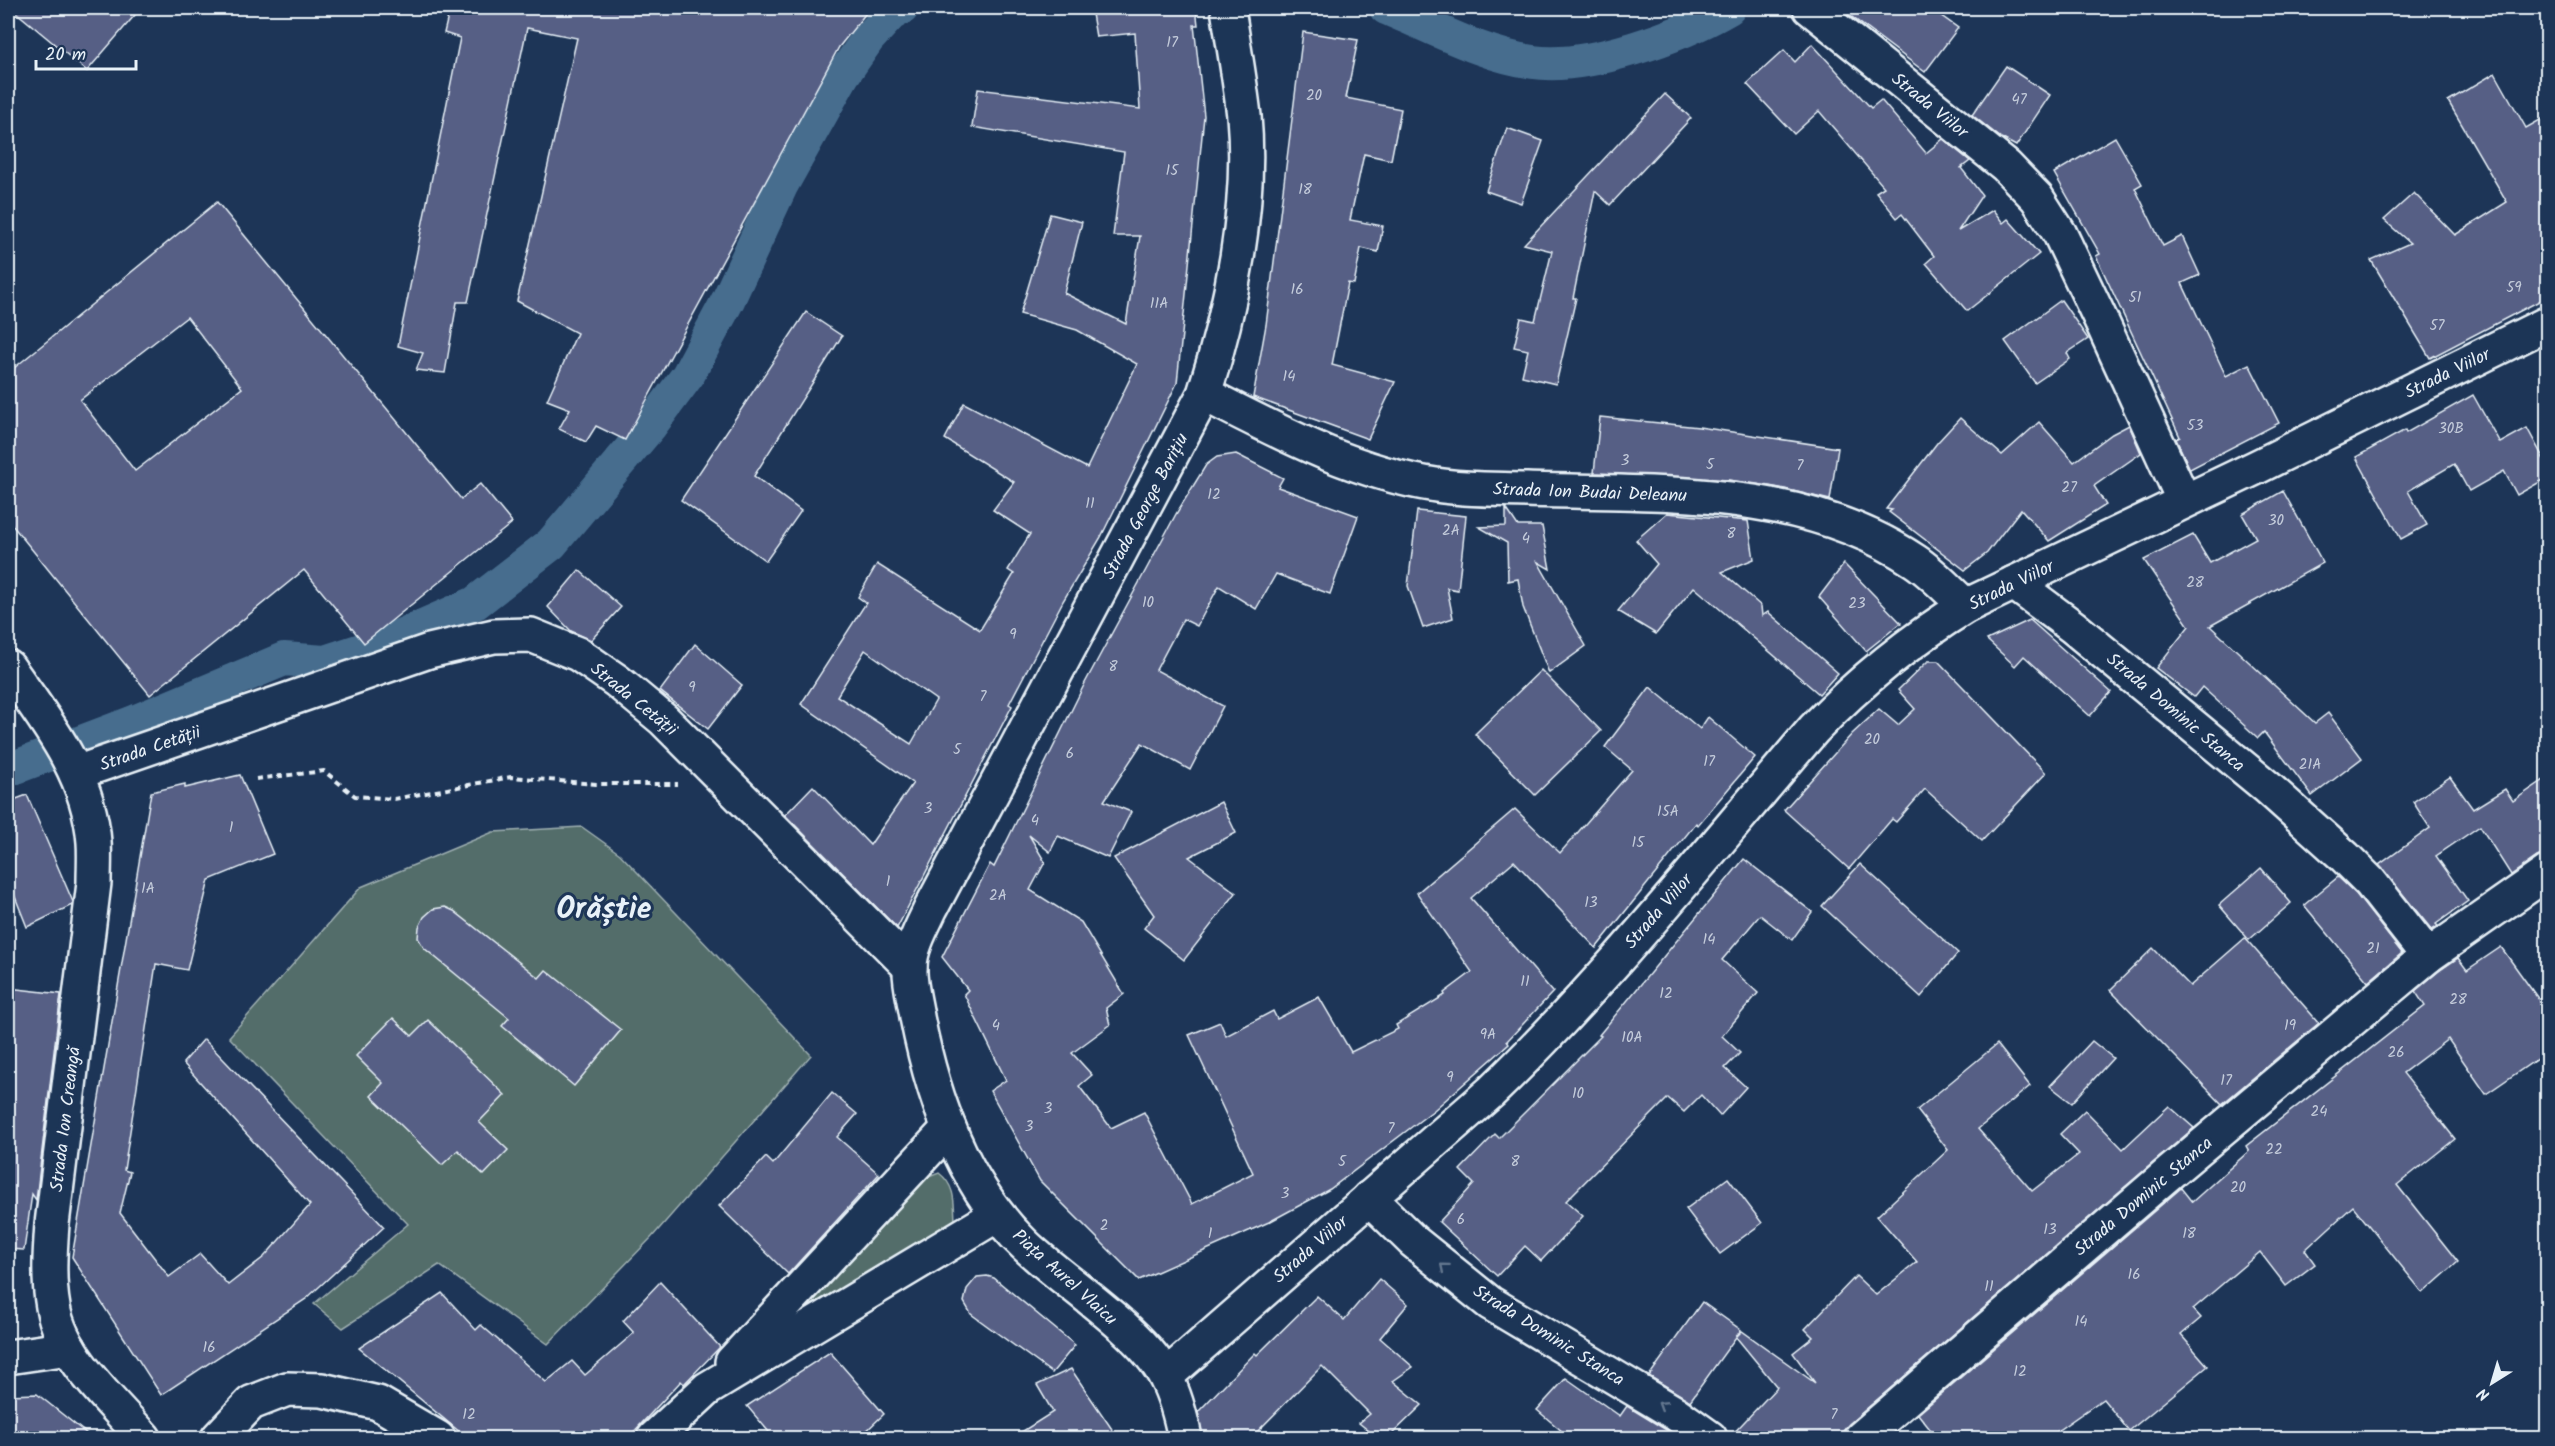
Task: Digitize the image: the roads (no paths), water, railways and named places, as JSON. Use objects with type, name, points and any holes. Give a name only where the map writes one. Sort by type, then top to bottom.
[{"type":"street","name":"Strada George Barițiu","points":[[910,967],[919,933],[931,908],[1204,394],[1219,346],[1235,269],[1244,196],[1244,118],[1228,8]]},
{"type":"street","name":"Strada Viilor","points":[[1810,8],[2006,166],[2037,198],[2060,234],[2184,501]]},
{"type":"street","name":"Strada Viilor","points":[[1166,1376],[1491,1092],[1535,1050],[1581,1000],[1814,729],[1847,694],[1926,631],[1966,606],[2547,323]]},
{"type":"street","name":"Strada Ion Budai Deleanu","points":[[1204,394],[1294,440],[1348,462],[1391,476],[1437,485],[1704,497],[1764,504],[1821,516],[1863,533],[1916,561],[1966,606]]},
{"type":"street","name":"Strada Dominic Stanca","points":[[2014,583],[2073,627],[2221,749],[2345,857],[2370,882],[2428,956]]},
{"type":"street","name":"Strada Cetății","points":[[75,770],[429,651],[494,636],[531,635],[578,654],[618,681],[664,720],[910,967]]},
{"type":"street","name":"Strada Ion Creangă","points":[[8,667],[52,730],[75,770],[88,804],[94,841],[94,883],[49,1268],[53,1310],[69,1348],[144,1438]]},
{"type":"street","name":"Strada Dominic Stanca","points":[[1861,1438],[2167,1175],[2428,956],[2547,872]]},
{"type":"street","name":"Piața Aurel Vlaicu","points":[[910,967],[923,1046],[949,1128],[978,1186],[998,1215],[1024,1245],[1119,1325],[1145,1350],[1166,1376]]},
{"type":"street","points":[[654,1438],[707,1389],[949,1128]]},
{"type":"street","name":"Strada Dominic Stanca","points":[[1369,1198],[1413,1241],[1490,1303],[1665,1407],[1710,1438]]},
{"type":"street","points":[[707,1389],[998,1215]]},
{"type":"street","points":[[8,1357],[69,1348]]},
{"type":"street","points":[[1166,1376],[1185,1438]]},
{"type":"street","points":[[218,1438],[251,1403],[287,1389],[322,1390],[378,1403],[438,1438]]},
{"type":"waterway","points":[[8,770],[132,723],[284,659],[325,662],[386,642],[475,603],[551,544],[651,425],[688,375],[728,300],[781,186],[843,75],[868,39],[891,14],[902,8]]},
{"type":"waterway","points":[[1386,8],[1476,47],[1533,62],[1555,63],[1607,56],[1660,40],[1729,8]]},
{"type":"district","name":"Orăștie","points":[[604,908]]}]
